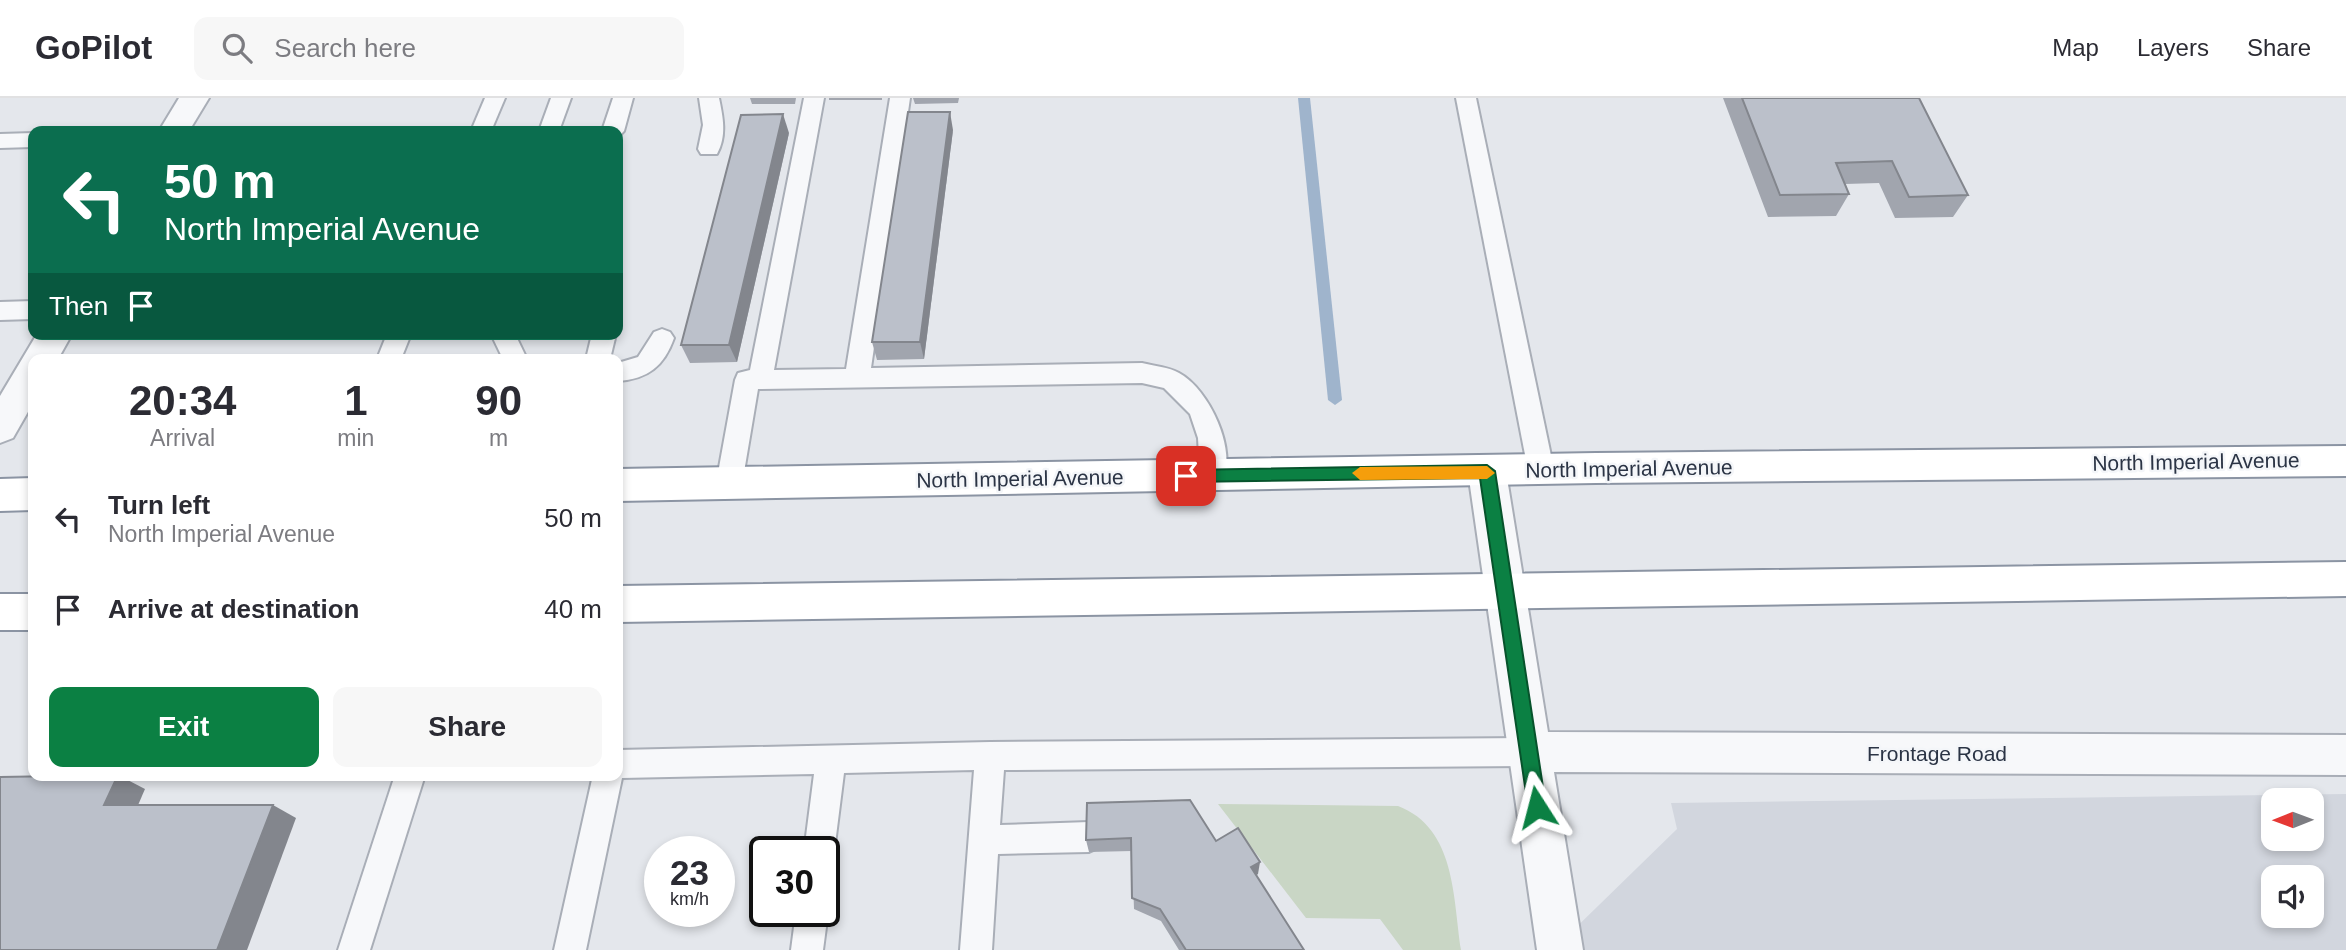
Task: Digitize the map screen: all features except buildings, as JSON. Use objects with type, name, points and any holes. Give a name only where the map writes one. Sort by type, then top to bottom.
[{"type":"highway","name":"North Imperial Avenue","points":[[623,485],[1541,470],[2346,461]]},
{"type":"highway","points":[[0,495],[28,494]]},
{"type":"highway","points":[[623,604],[2346,579]]},
{"type":"highway","points":[[0,612],[28,612]]},
{"type":"street","points":[[177,126],[194,98]]},
{"type":"street","points":[[0,428],[28,380]]},
{"type":"street","points":[[1487,471],[1560,950]]},
{"type":"street","name":"Frontage Road","points":[[1528,752],[2346,755]]},
{"type":"lane","points":[[483,126],[495,98]]},
{"type":"lane","points":[[551,126],[561,98]]},
{"type":"lane","points":[[615,126],[623,98]]},
{"type":"lane","points":[[709,98],[714,125],[709,149]]},
{"type":"lane","points":[[760,380],[814,98]]},
{"type":"lane","points":[[857,379],[900,98]]},
{"type":"lane","points":[[1466,98],[1541,470]]},
{"type":"lane","points":[[0,141],[28,140]]},
{"type":"lane","points":[[0,151],[28,151]]},
{"type":"lane","points":[[0,311],[28,310]]},
{"type":"lane","points":[[623,372],[639,370],[648,365],[657,355],[662,338]]},
{"type":"lane","points":[[729,484],[747,380],[1142,373],[1172,380],[1200,409],[1211,438],[1213,475]]},
{"type":"lane","points":[[623,764],[990,756],[1528,752]]},
{"type":"lane","points":[[976,950],[990,756]]},
{"type":"lane","points":[[821,836],[831,760]]},
{"type":"lane","points":[[354,950],[408,781]]},
{"type":"lane","points":[[570,950],[607,781]]},
{"type":"lane","points":[[983,841],[1089,837]]},
{"type":"lane","points":[[807,950],[810,927]]},
{"type":"shaded area","points":[[2324,794],[2346,794],[2346,950],[1560,950],[1559,944],[1677,829],[1671,803],[2261,795],[2261,851],[2324,851]]},
{"type":"green space","points":[[1218,804],[1398,806],[1417,816],[1431,830],[1448,867],[1461,950],[1403,950],[1380,919],[1306,918]]},
{"type":"waterway","points":[[1304,98],[1335,400]]},
{"type":"slow traffic","points":[[1360,473],[1487,473]]},
{"type":"route","points":[[1186,476],[1487,471],[1537,807]]}]
